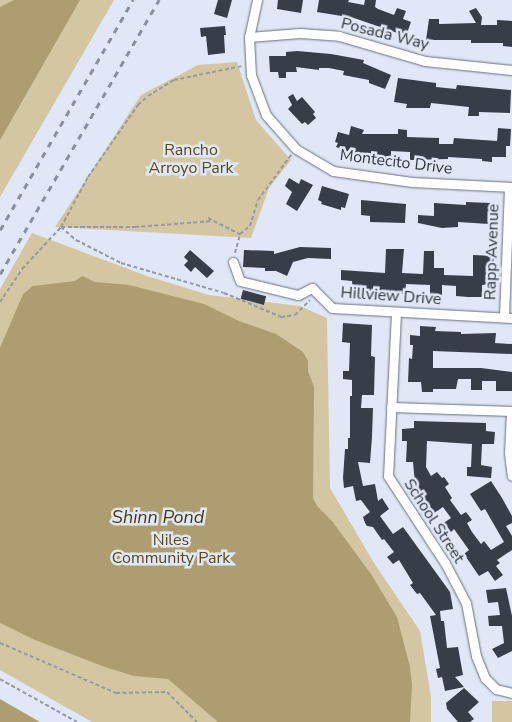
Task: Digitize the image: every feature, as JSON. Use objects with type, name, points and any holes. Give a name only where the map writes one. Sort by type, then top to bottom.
[{"type":"street","name":"Montecito Drive","points":[[257,0],[249,37],[251,75],[266,114],[296,149],[333,171],[412,182],[511,187]]},
{"type":"street","name":"Posada Way","points":[[249,37],[300,33],[339,36],[425,61],[512,70]]},
{"type":"street","name":"Rapp Avenue","points":[[508,318],[511,187]]},
{"type":"street","points":[[233,262],[240,281],[298,295],[312,288],[316,294]]},
{"type":"street","name":"Hillview Drive","points":[[316,294],[332,308],[508,318]]},
{"type":"street","name":"School Street","points":[[396,313],[388,476],[446,563],[466,604],[476,656],[485,678],[496,689],[512,693]]},
{"type":"street","points":[[391,407],[512,411],[509,453],[512,476]]},
{"type":"path","points":[[0,302],[22,269],[61,227],[88,177],[138,106],[148,96],[174,80],[250,64]]},
{"type":"path","points":[[233,262],[240,234],[250,226],[258,200],[265,188],[296,149]]},
{"type":"path","points":[[208,218],[240,234]]},
{"type":"path","points":[[61,227],[135,227],[213,222]]},
{"type":"path","points":[[61,227],[76,240],[121,263],[224,293],[281,317],[295,315],[316,294]]},
{"type":"path","points":[[0,644],[116,693],[166,692],[198,722]]},
{"type":"path","points":[[0,678],[77,722]]},
{"type":"green space","points":[[0,0],[114,0],[0,197]]},
{"type":"green space","name":"Rancho Arroyo Park","points":[[237,62],[256,120],[291,160],[269,188],[251,238],[55,227],[141,95],[198,65]]},
{"type":"green space","name":"Shinn Pond","points":[[32,233],[147,276],[209,295],[300,306],[327,318],[330,488],[374,563],[420,631],[431,697],[431,722],[92,722],[0,670],[0,289]]},
{"type":"green space","points":[[492,701],[512,701],[512,722],[492,722]]},
{"type":"water","points":[[14,0],[80,0],[0,140],[0,7]]},
{"type":"water","name":"Shinn Pond","points":[[82,276],[95,282],[129,285],[204,304],[239,321],[276,334],[303,352],[308,361],[308,371],[314,387],[313,498],[317,506],[332,521],[371,574],[397,617],[410,667],[412,685],[410,722],[218,722],[168,679],[134,676],[105,667],[35,640],[0,623],[0,348],[23,294],[33,286],[75,281]]},
{"type":"water","points":[[0,699],[40,722],[0,722]]},
{"type":"building","points":[[218,0],[232,0],[227,18],[214,14]]},
{"type":"building","points":[[278,0],[303,0],[301,13],[277,9]]},
{"type":"building","points":[[319,0],[349,0],[348,2],[364,5],[365,0],[376,0],[375,7],[394,15],[397,8],[406,11],[403,19],[411,22],[406,36],[354,18],[317,12]]},
{"type":"building","points":[[476,8],[482,17],[481,25],[497,25],[497,20],[512,21],[512,47],[503,46],[503,43],[471,43],[471,40],[426,40],[429,19],[439,19],[439,24],[476,23],[469,11]]},
{"type":"building","points":[[225,26],[225,53],[208,55],[206,36],[201,37],[200,28]]},
{"type":"building","points":[[286,52],[331,54],[364,60],[363,63],[391,75],[385,89],[369,83],[369,80],[343,75],[344,71],[329,68],[319,68],[319,70],[296,67],[297,72],[286,72],[286,78],[279,78],[278,72],[270,72],[269,56],[286,56]]},
{"type":"building","points":[[398,78],[436,83],[436,87],[456,89],[457,85],[511,90],[510,113],[479,112],[479,116],[468,116],[469,107],[431,103],[430,108],[406,108],[407,104],[394,102]]},
{"type":"building","points":[[293,94],[297,101],[302,97],[315,112],[313,114],[316,118],[308,125],[305,122],[302,124],[288,109],[292,105],[288,97]]},
{"type":"building","points":[[351,126],[364,130],[362,134],[398,134],[398,129],[407,130],[407,137],[439,138],[439,144],[453,144],[454,138],[497,141],[498,128],[511,129],[510,146],[506,146],[506,157],[492,157],[492,162],[482,161],[482,159],[448,157],[448,159],[410,160],[410,152],[391,151],[391,158],[362,157],[336,147],[338,143],[335,142],[338,132],[349,135]]},
{"type":"building","points":[[289,178],[299,184],[301,179],[313,185],[297,211],[286,204],[292,192],[285,186]]},
{"type":"building","points":[[322,186],[349,194],[345,208],[341,207],[341,210],[321,204],[322,202],[318,200]]},
{"type":"building","points":[[361,200],[406,204],[405,223],[370,222],[370,216],[361,215]]},
{"type":"building","points":[[466,202],[490,203],[489,224],[458,222],[458,227],[442,228],[418,223],[418,215],[434,216],[434,203],[466,205]]},
{"type":"building","points":[[300,247],[331,248],[331,259],[308,258],[293,262],[287,276],[276,271],[265,271],[265,268],[243,267],[244,250],[274,251],[274,254]]},
{"type":"building","points":[[386,249],[404,249],[402,273],[423,274],[424,251],[434,251],[434,268],[444,268],[444,275],[473,276],[473,255],[494,256],[493,284],[482,285],[482,297],[468,297],[456,296],[456,286],[442,285],[442,295],[430,295],[430,285],[406,284],[405,294],[353,291],[352,281],[341,280],[341,270],[385,273]]},
{"type":"building","points":[[190,250],[214,271],[207,278],[195,267],[191,272],[184,265],[188,261],[184,257]]},
{"type":"building","points":[[243,290],[266,296],[264,305],[241,299]]},
{"type":"building","points":[[343,323],[372,325],[371,356],[375,357],[374,395],[362,395],[361,408],[373,408],[370,463],[358,462],[363,486],[375,484],[378,501],[382,498],[389,509],[380,516],[393,534],[403,527],[450,592],[453,609],[440,611],[441,621],[444,621],[447,648],[458,647],[463,675],[455,677],[464,687],[445,691],[442,677],[438,678],[436,669],[440,668],[430,616],[436,615],[420,593],[417,594],[410,585],[413,583],[399,560],[393,564],[387,557],[394,552],[384,539],[382,540],[373,527],[367,526],[365,523],[363,517],[370,512],[361,500],[356,501],[353,486],[344,488],[345,449],[348,449],[348,438],[350,438],[352,380],[343,379],[343,371],[349,371],[350,343],[342,342]]},
{"type":"building","points":[[420,326],[436,327],[435,331],[461,332],[461,334],[496,333],[495,343],[512,344],[512,354],[433,351],[433,368],[481,368],[512,372],[512,391],[496,391],[496,381],[482,381],[482,390],[471,390],[471,379],[458,379],[456,389],[433,389],[433,392],[422,392],[421,382],[408,382],[409,358],[412,359],[413,345],[410,345],[410,335],[420,336]]},
{"type":"building","points":[[414,421],[486,423],[486,431],[495,432],[494,444],[482,444],[481,465],[492,467],[491,478],[467,476],[467,467],[471,467],[472,444],[427,441],[426,467],[431,476],[437,472],[442,478],[444,477],[449,484],[445,487],[452,498],[450,500],[461,515],[466,512],[472,520],[467,523],[472,532],[481,544],[484,541],[491,550],[504,542],[485,509],[481,511],[470,494],[491,481],[502,498],[512,516],[512,523],[506,526],[512,536],[512,550],[497,560],[500,563],[496,566],[503,575],[495,581],[488,571],[479,576],[464,554],[469,550],[454,529],[449,534],[442,524],[451,518],[443,507],[434,513],[415,484],[413,462],[406,462],[407,441],[402,441],[402,429],[414,428]]},
{"type":"building","points":[[506,588],[512,616],[512,651],[498,658],[492,649],[504,643],[502,626],[489,626],[488,616],[500,615],[498,602],[488,603],[486,590]]},
{"type":"building","points":[[464,688],[479,702],[468,712],[474,719],[470,722],[458,722],[447,709],[446,703]]},
{"type":"railway","points":[[0,230],[133,0]]},
{"type":"railway","points":[[0,274],[159,0]]},
{"type":"park label","name":"Niles Community Park","points":[[171,549]]}]
